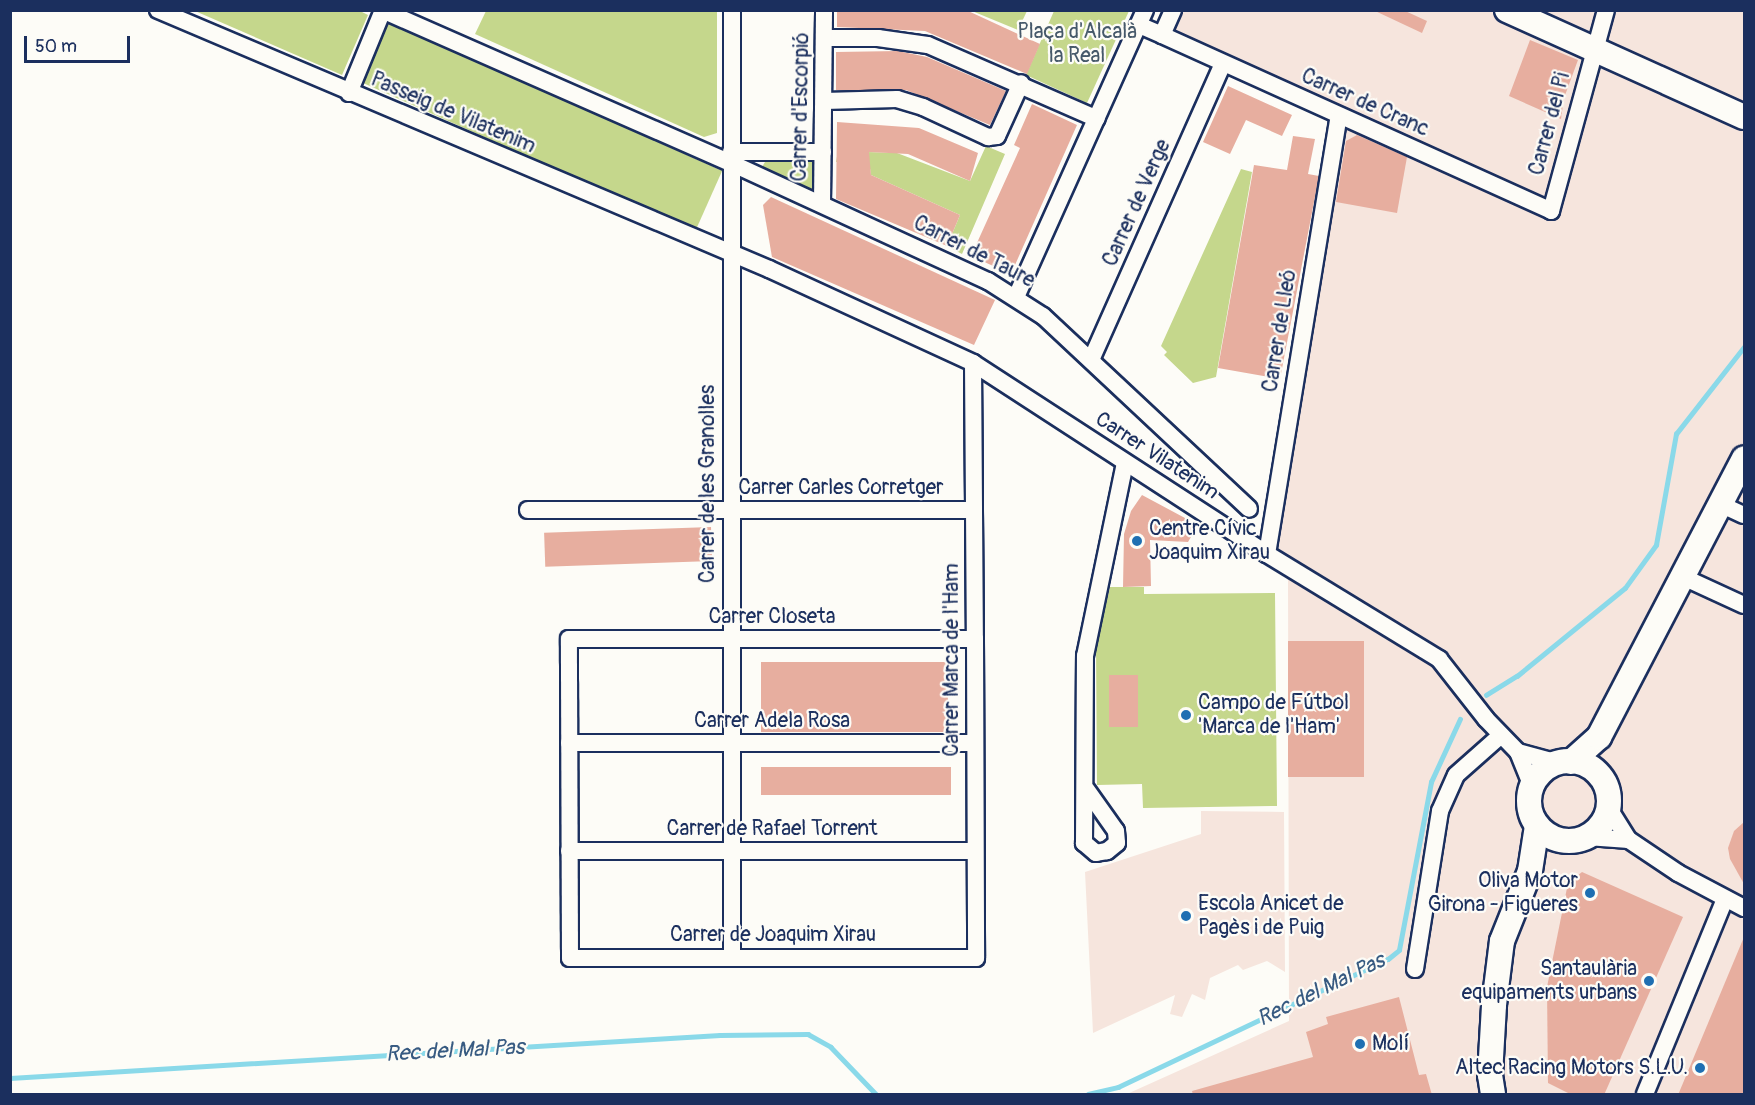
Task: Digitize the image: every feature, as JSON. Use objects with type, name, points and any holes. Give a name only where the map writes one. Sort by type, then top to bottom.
[{"type":"main road","points":[[1507,10],[1744,117]]},
{"type":"main road","points":[[1576,839],[1547,834],[1537,825],[1529,804],[1532,787],[1540,774],[1565,762],[1599,737],[1744,459]]},
{"type":"main road","points":[[1599,737],[1599,776]]},
{"type":"main road","points":[[1530,871],[1576,839],[1599,828],[1608,807],[1607,791],[1599,776],[1583,765],[1565,762]]},
{"type":"main road","points":[[1493,1095],[1490,1075],[1494,1005],[1502,941],[1530,871],[1537,825]]},
{"type":"street","name":"Passeig de Vilatenim","points":[[158,10],[732,256]]},
{"type":"street","name":"Carrer de les Granolles","points":[[732,10],[730,510],[732,958]]},
{"type":"street","name":"Carrer d'Escorpió","points":[[822,204],[824,10]]},
{"type":"street","points":[[1016,297],[1142,18],[1162,35],[1173,10]]},
{"type":"street","name":"Carrer del Pi","points":[[1551,211],[1593,49],[1606,10]]},
{"type":"street","points":[[348,93],[383,11],[731,157],[823,152]]},
{"type":"street","name":"Carrer de Cranc","points":[[1162,35],[1551,211]]},
{"type":"street","points":[[825,38],[878,38],[928,45],[1021,83],[1097,118]]},
{"type":"street","name":"Carrer de Verge","points":[[1091,360],[1223,64]]},
{"type":"street","points":[[824,101],[897,99],[923,106],[988,137],[997,136],[1021,83]]},
{"type":"street","name":"Carrer de Lleó","points":[[1267,554],[1272,511],[1339,116]]},
{"type":"street","name":"Carrer de Taure","points":[[731,157],[822,204],[955,264],[1016,297],[1043,316],[1249,509]]},
{"type":"street","name":"Carrer Vilatenim","points":[[732,256],[973,363],[1267,554],[1439,659],[1501,735],[1518,752],[1532,787]]},
{"type":"street","name":"Carrer Marca de l'Ham","points":[[973,363],[976,958]]},
{"type":"street","points":[[1087,790],[1085,656],[1125,463]]},
{"type":"street","points":[[1720,504],[1744,515]]},
{"type":"street","points":[[1236,534],[1249,509],[1272,511]]},
{"type":"street","name":"Carrer Carles Corretger","points":[[528,510],[974,510]]},
{"type":"street","points":[[1683,577],[1744,605]]},
{"type":"street","name":"Carrer Closeta","points":[[569,743],[569,639],[975,639]]},
{"type":"street","points":[[1415,969],[1440,811],[1456,775],[1501,735]]},
{"type":"street","points":[[569,743],[569,852]]},
{"type":"street","name":"Carrer Adela Rosa","points":[[569,743],[975,743]]},
{"type":"street","name":"Carrer Vilatenim","points":[[1518,752],[1565,762]]},
{"type":"street","points":[[1608,807],[1629,840],[1725,899],[1744,908]]},
{"type":"street","points":[[1576,839],[1629,840]]},
{"type":"street","name":"Carrer de Rafael Torrent","points":[[569,852],[975,851]]},
{"type":"street","name":"Carrer de Joaquim Xirau","points":[[569,852],[570,958],[976,958]]},
{"type":"street","points":[[1645,1095],[1725,899]]},
{"type":"shaded area","points":[[1172,11],[1744,11],[1744,1094],[1127,1094],[1289,1021],[1288,580],[1267,554],[1338,117],[1161,36]]},
{"type":"shaded area","name":"Escola Anicet de Pagès i de Puig","points":[[1201,811],[1284,812],[1285,972],[1267,961],[1243,970],[1238,965],[1210,978],[1205,1000],[1192,994],[1182,1017],[1170,1014],[1175,995],[1093,1033],[1085,872],[1201,834]]},
{"type":"green space","points":[[358,10],[368,15],[342,75],[195,11]]},
{"type":"green space","points":[[486,11],[717,11],[717,133],[704,137],[475,34]]},
{"type":"green space","points":[[972,11],[1027,11],[1018,30]]},
{"type":"green space","name":"Plaça d'Alcalà la Real","points":[[1054,11],[1129,11],[1087,103],[1026,75]]},
{"type":"green space","points":[[386,21],[722,171],[695,231],[359,81]]},
{"type":"green space","points":[[986,146],[1005,154],[962,254],[947,246],[960,215],[871,175],[869,162],[836,162],[838,151],[897,153],[970,181]]},
{"type":"green space","points":[[815,161],[814,191],[762,167],[765,162]]},
{"type":"green space","points":[[1241,169],[1252,172],[1216,377],[1193,383],[1164,355],[1167,352],[1161,346]]},
{"type":"green space","name":"Campo de Fútbol 'Marca de l'Ham'","points":[[1110,587],[1144,587],[1144,594],[1275,593],[1277,806],[1143,808],[1142,784],[1097,785],[1096,646]]},
{"type":"building","points":[[837,10],[966,10],[1040,44],[1027,74],[925,31],[837,27]]},
{"type":"building","points":[[1373,10],[1403,10],[1427,21],[1422,33]]},
{"type":"building","points":[[1530,40],[1578,60],[1564,98],[1561,119],[1509,96]]},
{"type":"building","points":[[898,51],[927,57],[1006,91],[990,125],[906,90],[836,90],[836,52]]},
{"type":"building","points":[[1228,86],[1292,115],[1282,136],[1246,120],[1230,154],[1203,142]]},
{"type":"building","points":[[1032,104],[1077,125],[1011,274],[971,256],[1020,148],[1014,145]]},
{"type":"building","points":[[837,122],[919,128],[978,153],[970,181],[908,154],[869,152],[871,175],[960,215],[947,246],[836,199]]},
{"type":"building","points":[[1357,135],[1407,157],[1397,213],[1336,202],[1346,141]]},
{"type":"building","points":[[1293,136],[1315,139],[1308,174],[1319,176],[1280,379],[1218,368],[1254,165],[1287,170]]},
{"type":"building","points":[[771,197],[995,300],[974,345],[772,257],[763,205]]},
{"type":"building","name":"Centre Cívic Joaquim Xirau","points":[[1142,495],[1198,525],[1188,542],[1150,540],[1151,586],[1123,587],[1124,534],[1131,511]]},
{"type":"building","points":[[711,527],[712,561],[545,567],[544,533]]},
{"type":"building","points":[[1288,641],[1364,641],[1364,777],[1288,777]]},
{"type":"building","points":[[761,662],[948,662],[948,732],[761,732]]},
{"type":"building","points":[[1109,675],[1138,675],[1138,727],[1109,727]]},
{"type":"building","points":[[761,767],[951,767],[951,795],[761,795]]},
{"type":"building","points":[[1744,822],[1744,884],[1730,859],[1728,848],[1734,831]]},
{"type":"building","points":[[1582,872],[1683,917],[1604,1095],[1572,1095],[1548,1083],[1547,987],[1568,883]]},
{"type":"building","points":[[1744,937],[1744,1095],[1678,1095]]},
{"type":"building","name":"Molí","points":[[1399,997],[1419,1075],[1426,1074],[1432,1095],[1193,1095],[1192,1091],[1313,1057],[1306,1032],[1328,1024],[1326,1017]]},
{"type":"waterway","name":"Rec del Mal Pas","points":[[1486,695],[1517,676],[1625,588],[1656,545],[1676,434],[1744,347]]},
{"type":"waterway","name":"Rec del Mal Pas","points":[[1088,1094],[1118,1087],[1388,959],[1399,950],[1431,782],[1460,719]]},
{"type":"waterway","name":"Rec del Mal Pas","points":[[10,1078],[720,1035],[808,1034],[831,1047],[876,1094]]},
{"type":"place","name":"Centre Cívic Joaquim Xirau","points":[[1137,541]]},
{"type":"place","name":"Campo de Fútbol 'Marca de l'Ham'","points":[[1186,715]]},
{"type":"place","name":"Oliva Motor Girona - Figueres","points":[[1590,893]]},
{"type":"place","name":"Escola Anicet de Pagès i de Puig","points":[[1186,916]]},
{"type":"place","name":"Santaulària equipaments urbans","points":[[1649,981]]},
{"type":"place","name":"Molí","points":[[1360,1044]]},
{"type":"place","name":"Altec Racing Motors S.L.U.","points":[[1700,1068]]}]
